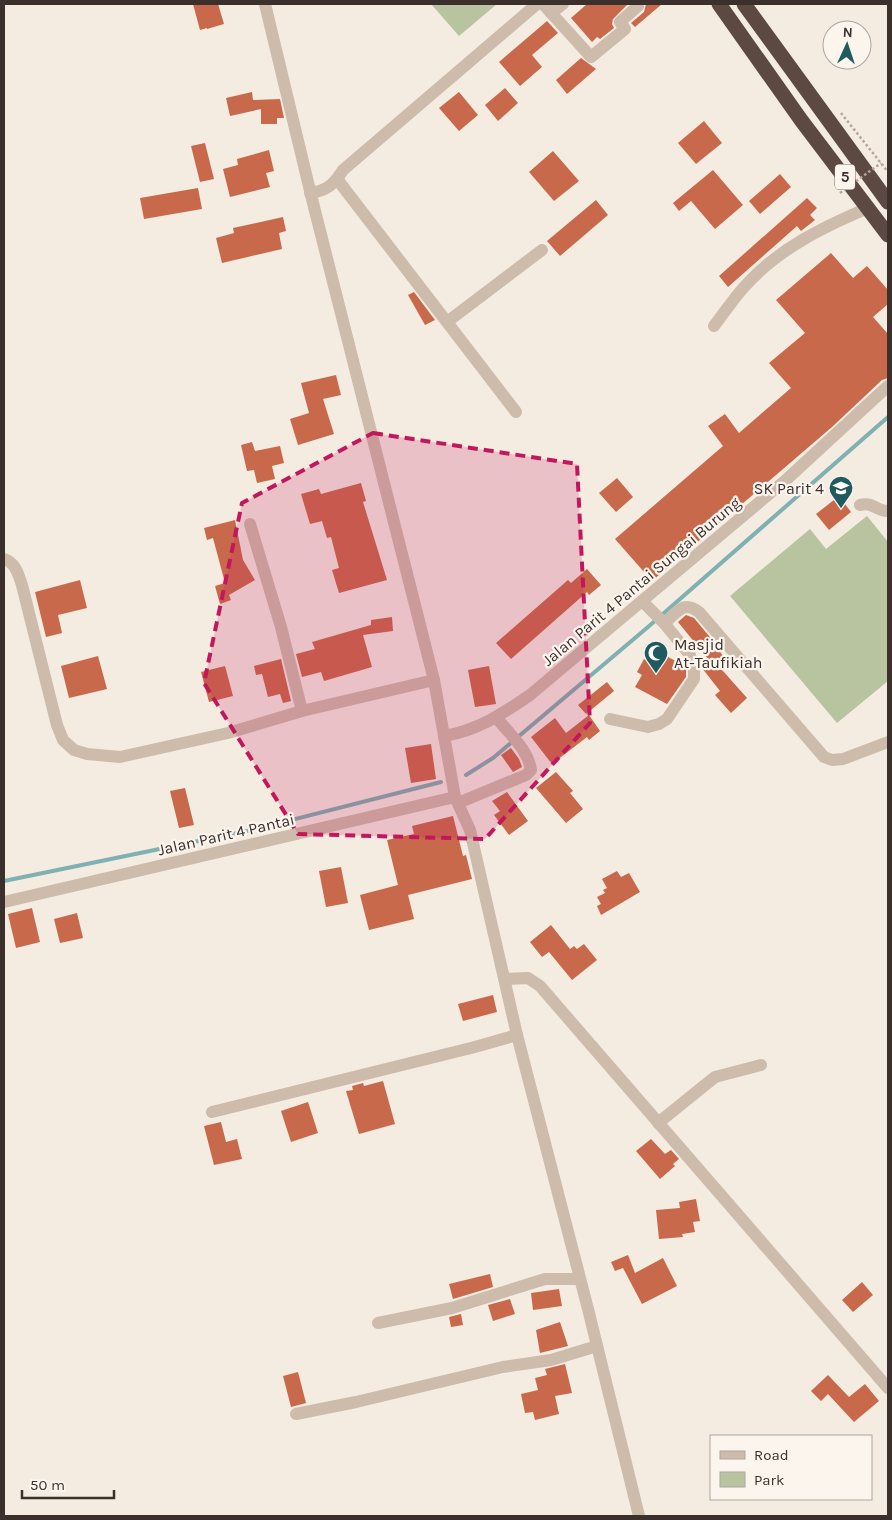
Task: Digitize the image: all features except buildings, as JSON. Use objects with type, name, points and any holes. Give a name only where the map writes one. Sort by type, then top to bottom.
[{"type":"highway","name":"5","points":[[719,4],[801,120],[888,235]]},
{"type":"highway","name":"5","points":[[744,4],[888,202]]},
{"type":"street","points":[[265,4],[310,193],[434,680],[457,800],[470,830],[517,1035],[639,1516]]},
{"type":"street","points":[[310,193],[329,188],[337,180],[342,170],[537,4]]},
{"type":"street","points":[[563,4],[547,8],[592,57],[624,29],[620,22],[638,6],[637,4]]},
{"type":"street","points":[[337,180],[516,412]]},
{"type":"street","points":[[714,326],[745,286],[789,248],[836,221],[868,208]]},
{"type":"street","points":[[447,322],[542,250]]},
{"type":"street","name":"Jalan Parit 4 Pantai Sungai Burung","points":[[444,736],[461,733],[496,717],[530,695],[787,479],[888,386]]},
{"type":"street","points":[[860,505],[865,503],[888,511]]},
{"type":"street","points":[[250,524],[281,626],[302,712]]},
{"type":"street","points":[[4,559],[10,561],[16,569],[22,585],[56,725],[63,740],[74,750],[87,754],[120,757],[228,733],[302,712],[434,680]]},
{"type":"street","points":[[610,719],[648,727],[659,724],[667,719],[694,679],[694,668],[690,655],[642,601]]},
{"type":"street","points":[[659,618],[686,607],[694,608],[699,612],[824,757],[832,760],[843,758],[888,742]]},
{"type":"street","name":"Jalan Parit 4 Pantai","points":[[4,902],[457,800],[526,775],[531,770],[529,761],[519,744],[496,717]]},
{"type":"street","points":[[505,979],[528,978],[540,986],[888,1388]]},
{"type":"street","points":[[212,1112],[517,1035]]},
{"type":"street","points":[[658,1123],[715,1077],[761,1065]]},
{"type":"street","points":[[378,1323],[452,1308],[546,1279],[580,1279]]},
{"type":"street","points":[[296,1414],[356,1402],[503,1367],[551,1360],[597,1346]]},
{"type":"path","points":[[840,111],[888,172]]},
{"type":"path","points":[[840,192],[881,163]]},
{"type":"highlighted area","points":[[373,433],[577,464],[590,723],[485,839],[298,834],[204,683],[242,503]]},
{"type":"green space","points":[[431,4],[497,4],[459,36]]},
{"type":"green space","points":[[867,516],[888,542],[888,681],[837,723],[730,596],[810,529],[826,549]]},
{"type":"waterway","points":[[466,775],[493,758],[648,627],[888,417]]},
{"type":"waterway","points":[[4,881],[252,830],[441,782]]},
{"type":"place","name":"SK Parit 4","points":[[841,509]]},
{"type":"place","name":"Masjid At-Taufikiah","points":[[656,674]]}]
